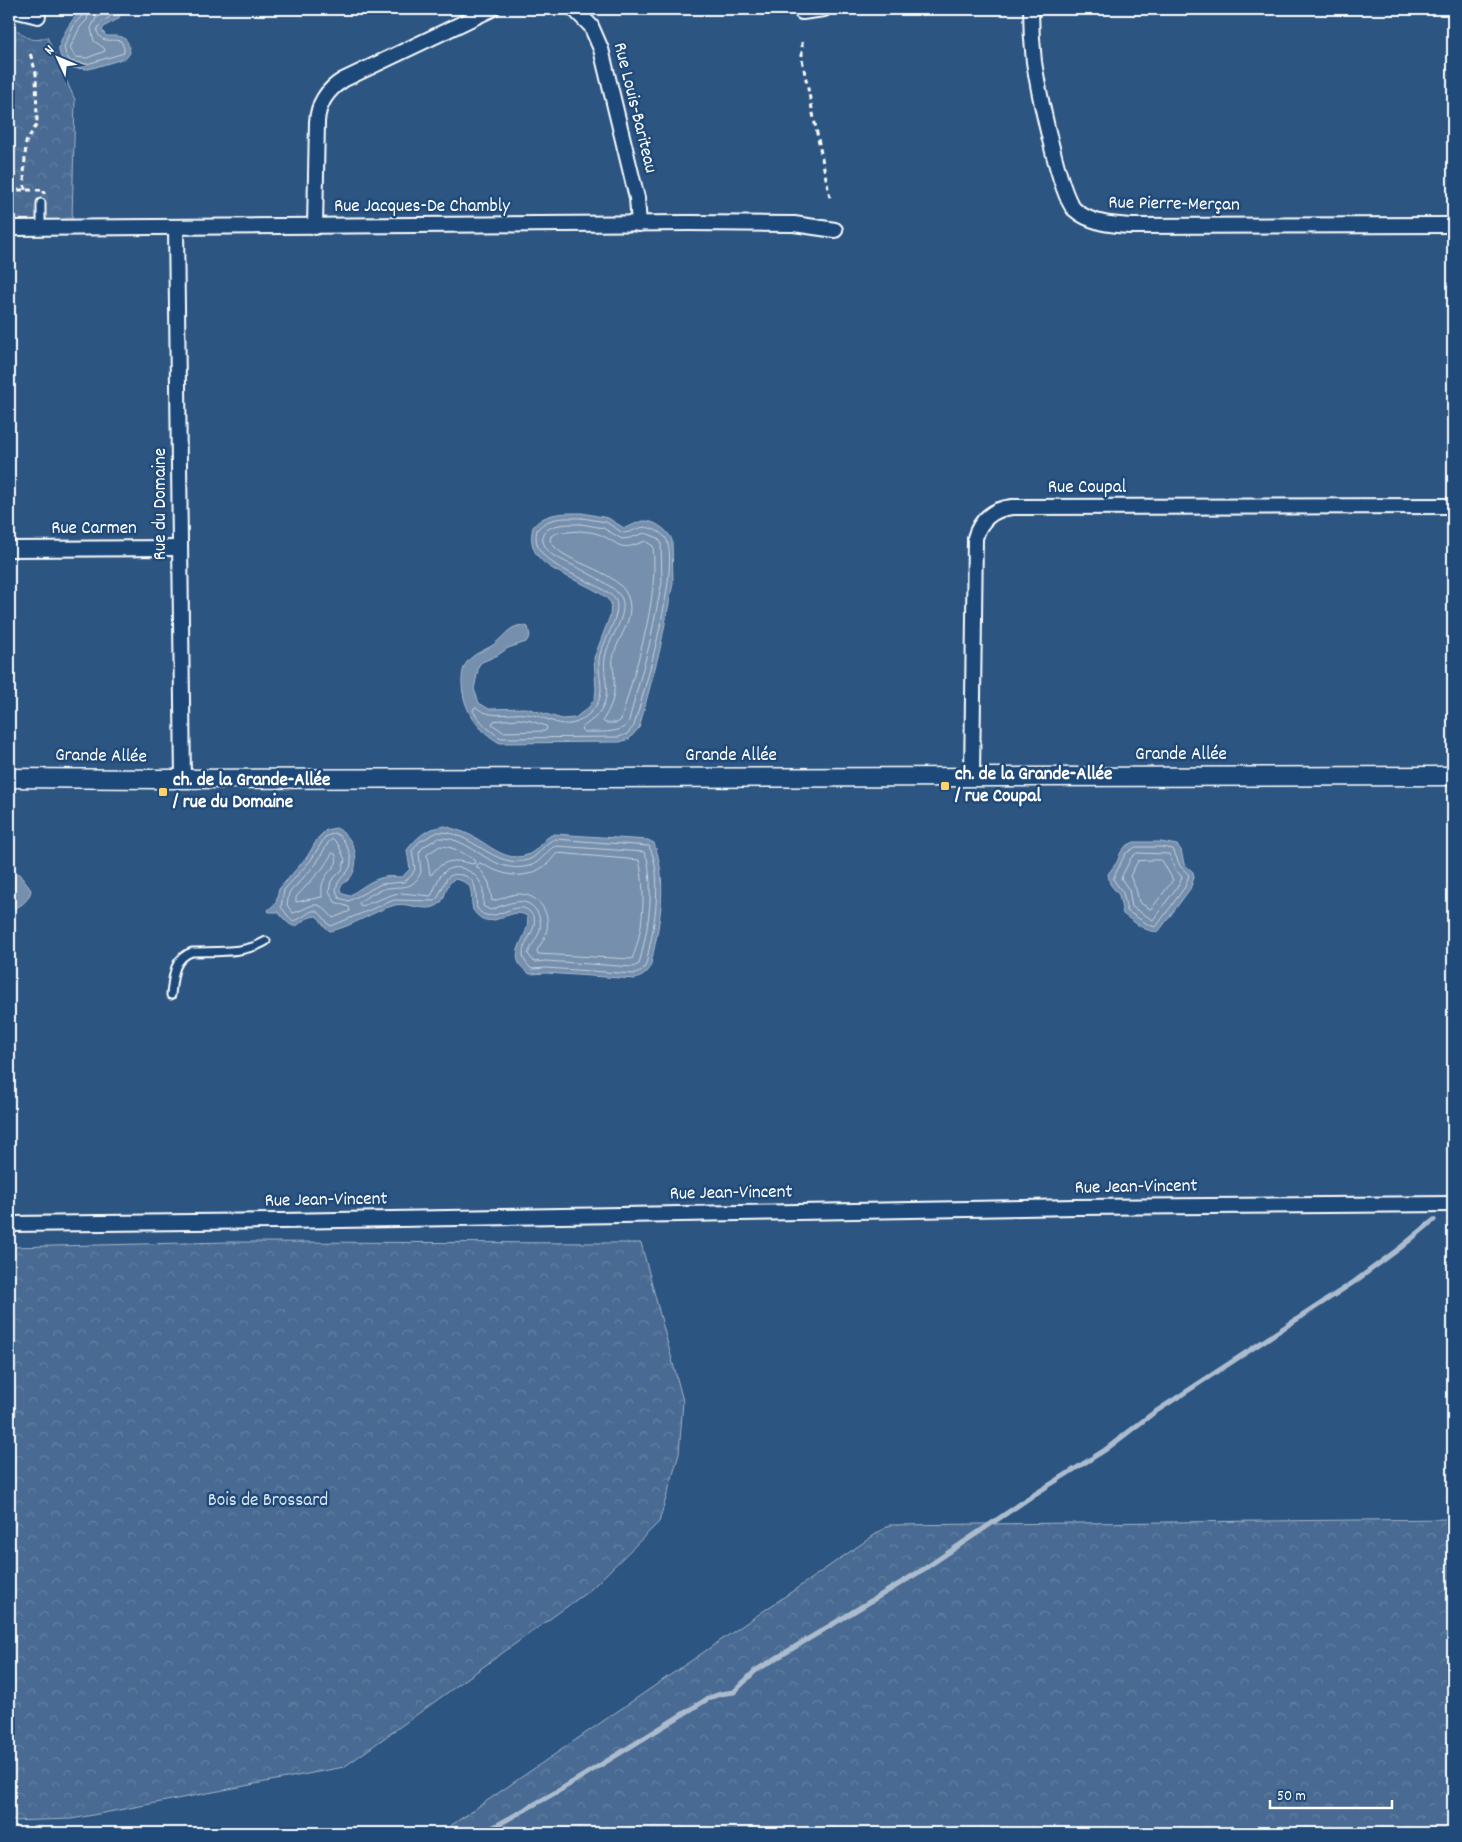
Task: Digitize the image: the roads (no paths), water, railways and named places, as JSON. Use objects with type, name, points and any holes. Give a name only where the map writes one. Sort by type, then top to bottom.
[{"type":"street","points":[[9,9],[38,16]]},
{"type":"street","points":[[314,227],[317,115],[321,103],[328,92],[343,80],[492,9]]},
{"type":"street","name":"Rue Louis-Bariteau","points":[[574,9],[591,26],[601,48],[637,198],[639,224]]},
{"type":"street","points":[[802,12],[824,9]]},
{"type":"street","name":"Rue Pierre-Merçan","points":[[1030,9],[1034,61],[1062,183],[1070,203],[1084,216],[1111,225],[1131,226],[1453,225]]},
{"type":"street","name":"Rue Jacques-De Chambly","points":[[10,225],[41,228],[176,228],[794,224],[835,230]]},
{"type":"street","name":"Rue du Domaine","points":[[176,228],[183,779]]},
{"type":"street","name":"Rue Coupal","points":[[972,777],[975,538],[982,522],[995,511],[1012,507],[1453,506]]},
{"type":"street","name":"Rue Carmen","points":[[9,549],[179,548]]},
{"type":"street","name":"Grande Allée","points":[[9,778],[1453,776]]},
{"type":"street","name":"Rue Jean-Vincent","points":[[9,1224],[1085,1207],[1453,1204]]},
{"type":"lane","points":[[41,228],[42,201]]},
{"type":"lane","points":[[171,995],[173,973],[176,965],[186,954],[246,948],[266,941]]},
{"type":"water","points":[[78,9],[124,9],[118,19],[105,26],[102,30],[106,36],[120,36],[128,42],[130,53],[126,58],[89,69],[67,66],[60,55],[59,48],[65,32],[77,15]]},
{"type":"water","points":[[582,513],[608,518],[624,528],[638,522],[652,522],[664,529],[672,540],[673,583],[660,649],[639,728],[629,739],[620,742],[500,743],[485,732],[473,719],[463,694],[462,675],[464,667],[470,659],[493,645],[513,628],[523,625],[528,627],[530,636],[526,642],[508,648],[479,665],[474,689],[479,703],[489,709],[526,708],[562,719],[575,718],[589,707],[595,698],[594,658],[610,616],[611,603],[588,586],[547,565],[537,555],[532,543],[533,527],[543,518],[555,514]]},
{"type":"water","points":[[445,826],[467,834],[511,857],[519,857],[531,853],[554,834],[648,840],[654,843],[659,858],[662,890],[657,937],[650,968],[644,975],[635,979],[546,973],[530,974],[522,967],[517,953],[528,924],[527,916],[520,913],[493,920],[486,920],[480,917],[473,910],[469,886],[454,879],[438,905],[423,908],[400,904],[395,905],[330,931],[316,916],[294,926],[278,912],[269,912],[268,910],[276,903],[279,889],[307,857],[318,838],[326,830],[336,828],[342,831],[354,848],[355,869],[351,877],[340,889],[343,894],[349,896],[380,878],[402,877],[410,869],[407,850],[411,845],[428,831]]},
{"type":"water","points":[[1134,842],[1161,842],[1177,845],[1181,850],[1184,864],[1193,872],[1194,878],[1190,889],[1159,931],[1145,929],[1123,914],[1119,895],[1110,884],[1108,874],[1117,862],[1121,852],[1126,846]]},
{"type":"water","points":[[9,866],[20,875],[31,890],[26,901],[9,911]]},
{"type":"waterway","points":[[483,1833],[560,1790],[709,1698],[734,1692],[755,1671],[924,1569],[1035,1494],[1105,1450],[1152,1414],[1354,1282],[1434,1220]]},
{"type":"place","name":"ch. de la Grande-Allée / rue Coupal","points":[[945,786]]},
{"type":"place","name":"ch. de la Grande-Allée / rue du Domaine","points":[[163,792]]},
{"type":"park label","name":"Bois de Brossard","points":[[268,1501]]}]
